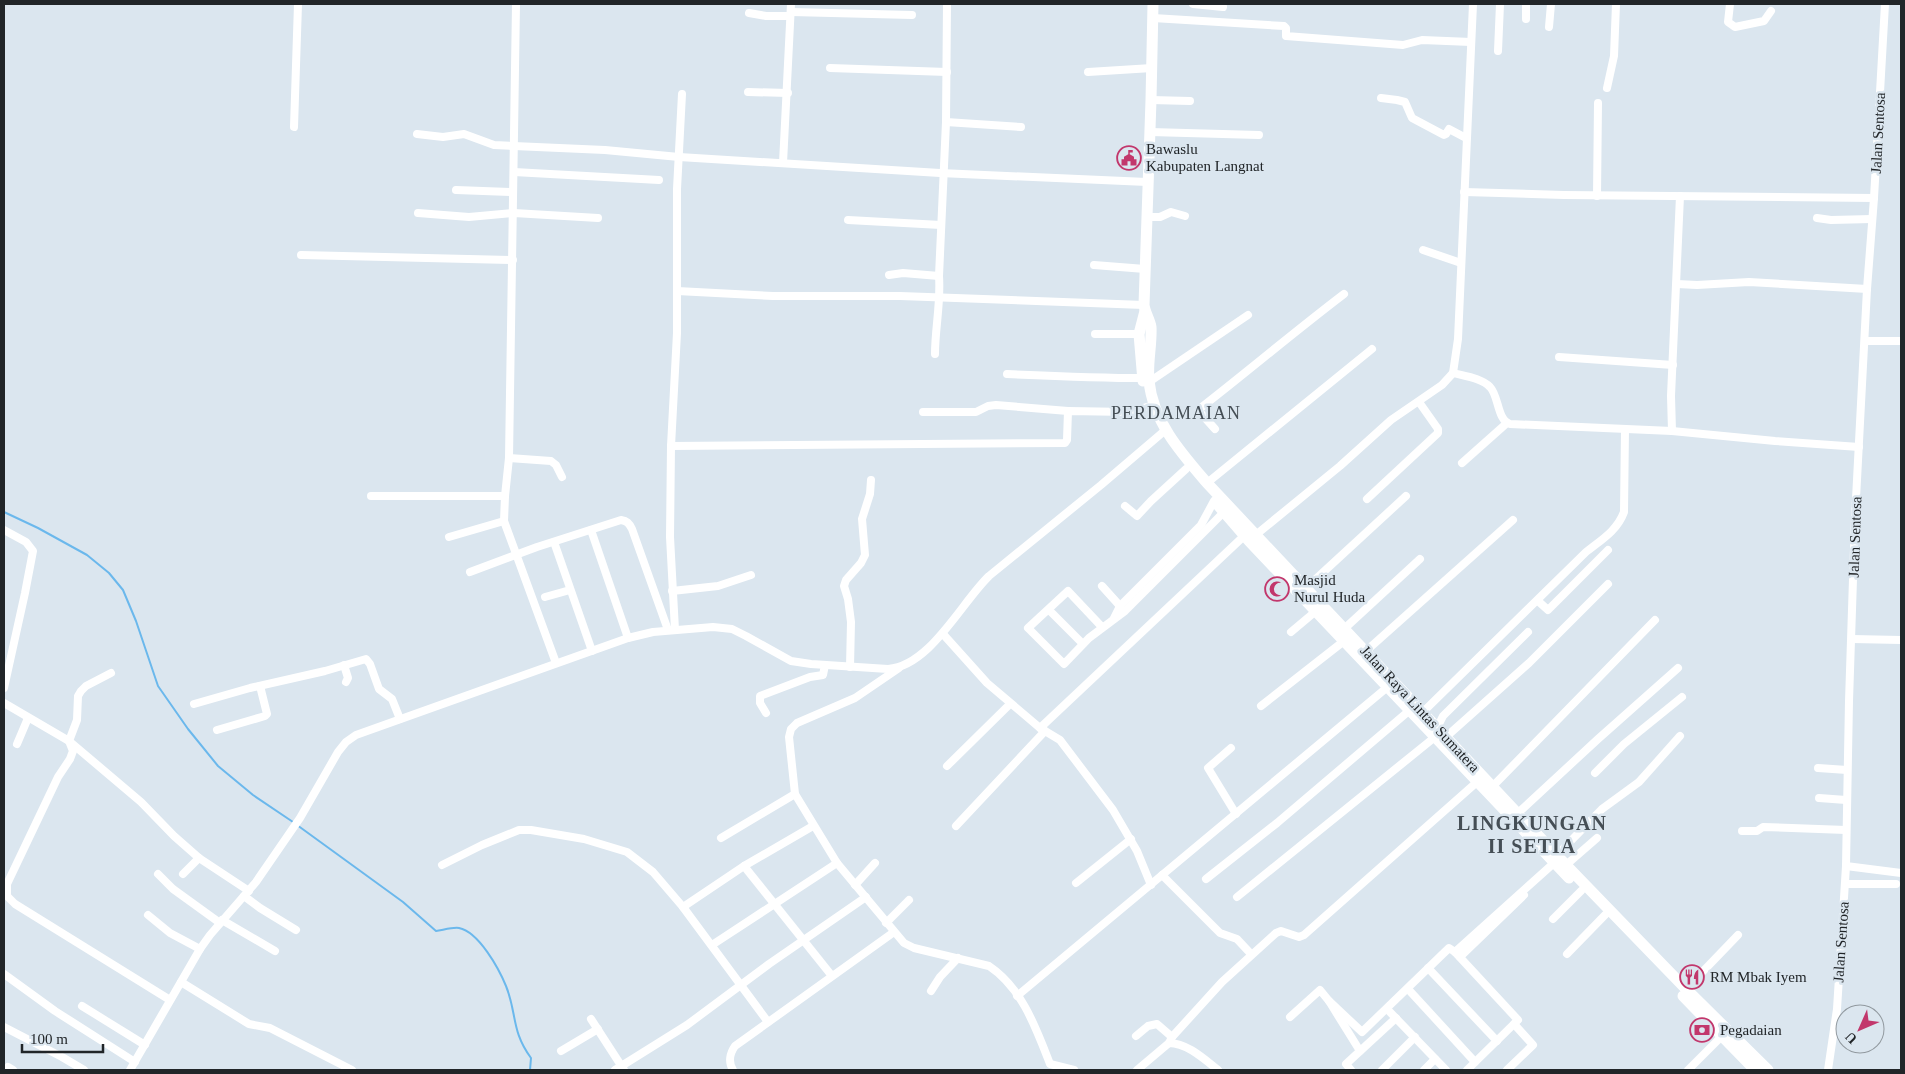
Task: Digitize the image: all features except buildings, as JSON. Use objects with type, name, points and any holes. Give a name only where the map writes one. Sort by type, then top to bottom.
[{"type":"highway","name":"Jalan Raya Lintas Sumatera","points":[[1153,4],[1144,308],[1139,334],[1150,406],[1162,433],[1186,469],[1224,512],[1306,588],[1366,651],[1410,710],[1436,732],[1447,736],[1518,813],[1581,891],[1755,1070]]},
{"type":"highway","name":"Jalan Raya Lintas Sumatera","points":[[1144,308],[1150,324],[1146,380],[1165,429],[1183,455],[1250,537],[1344,641],[1422,712],[1477,782],[1556,859],[1566,865],[1686,989],[1768,1070]]},
{"type":"street","points":[[294,127],[298,4]]},
{"type":"street","points":[[516,4],[509,458],[504,521],[556,663]]},
{"type":"street","points":[[935,354],[935,329],[941,298],[939,276],[942,173],[946,122],[947,4]]},
{"type":"street","points":[[1193,4],[1223,7]]},
{"type":"street","points":[[956,826],[1043,729],[1250,537],[1340,466],[1391,420],[1435,391],[1453,373],[1456,356],[1473,4]]},
{"type":"street","points":[[1498,51],[1500,4]]},
{"type":"street","points":[[1526,4],[1526,19]]},
{"type":"street","points":[[1548,27],[1551,4]]},
{"type":"street","points":[[1607,88],[1614,56],[1616,4]]},
{"type":"street","points":[[1730,4],[1728,22],[1734,27],[1764,21],[1771,11]]},
{"type":"street","name":"Jalan Sentosa","points":[[1828,1070],[1838,997],[1846,866],[1846,800],[1859,447],[1867,289],[1886,4]]},
{"type":"street","points":[[784,163],[791,10]]},
{"type":"street","points":[[749,13],[766,16],[791,10],[912,14]]},
{"type":"street","points":[[1153,18],[1284,26],[1286,28],[1286,36],[1403,44],[1422,40],[1471,42]]},
{"type":"street","points":[[830,68],[947,72]]},
{"type":"street","points":[[1088,72],[1152,68]]},
{"type":"street","points":[[748,92],[788,93]]},
{"type":"street","points":[[671,630],[671,446],[677,292],[676,189],[682,94]]},
{"type":"street","points":[[1381,98],[1405,102],[1412,118],[1444,134],[1446,134],[1449,128],[1466,138]]},
{"type":"street","points":[[1151,100],[1190,101]]},
{"type":"street","points":[[1597,196],[1598,103]]},
{"type":"street","points":[[946,122],[1021,127]]},
{"type":"street","points":[[1150,132],[1259,135]]},
{"type":"street","points":[[417,134],[443,137],[464,134],[494,145],[605,150],[679,158],[942,173],[1147,182]]},
{"type":"street","points":[[514,172],[659,180]]},
{"type":"street","points":[[456,190],[513,192]]},
{"type":"street","points":[[1464,192],[1597,196],[1874,198]]},
{"type":"street","points":[[1672,431],[1680,196]]},
{"type":"street","points":[[1147,216],[1160,216],[1171,212],[1185,216]]},
{"type":"street","points":[[418,214],[469,217],[514,213],[598,218]]},
{"type":"street","points":[[1817,218],[1831,220],[1872,219]]},
{"type":"street","points":[[848,220],[941,225]]},
{"type":"street","points":[[1424,250],[1460,263]]},
{"type":"street","points":[[301,255],[512,260]]},
{"type":"street","points":[[1094,265],[1145,269]]},
{"type":"street","points":[[889,275],[939,276]]},
{"type":"street","points":[[1677,284],[1763,282],[1867,289]]},
{"type":"street","points":[[677,292],[782,296],[900,296],[1144,308]]},
{"type":"street","points":[[1215,430],[1198,410],[1225,390],[1287,337],[1344,294]]},
{"type":"street","points":[[1007,374],[1075,376],[1102,379],[1116,377],[1146,380],[1248,315]]},
{"type":"street","points":[[1096,334],[1139,334]]},
{"type":"street","points":[[1865,341],[1901,341]]},
{"type":"street","points":[[1207,483],[1372,349]]},
{"type":"street","points":[[1559,357],[1673,365]]},
{"type":"street","points":[[1453,373],[1484,382],[1489,386],[1507,423],[1672,431],[1859,447]]},
{"type":"street","points":[[1367,499],[1438,433],[1438,428],[1419,402]]},
{"type":"street","points":[[923,412],[976,412],[988,406],[996,405],[1068,411],[1130,412],[1150,406]]},
{"type":"street","points":[[671,446],[1065,443],[1067,440],[1068,411]]},
{"type":"street","points":[[1462,463],[1507,423]]},
{"type":"street","points":[[1422,712],[1586,552],[1612,532],[1624,512],[1625,429]]},
{"type":"street","points":[[1050,1064],[1035,1024],[1004,978],[989,966],[910,946],[894,932],[837,863],[795,794],[789,737],[794,726],[855,698],[908,664],[943,634],[971,595],[985,580],[1162,433]]},
{"type":"street","points":[[509,458],[551,461],[556,465],[562,477]]},
{"type":"street","points":[[1125,506],[1138,516],[1151,501],[1186,469]]},
{"type":"street","points":[[850,667],[851,622],[844,586],[846,580],[862,563],[865,555],[862,525],[863,513],[870,494],[871,480]]},
{"type":"street","points":[[371,496],[505,496]]},
{"type":"street","points":[[1306,588],[1406,496]]},
{"type":"street","points":[[1114,618],[1120,606],[1202,526],[1214,501]]},
{"type":"street","points":[[1102,627],[1068,591],[1028,628],[1064,664],[1102,627],[1125,611],[1224,512]]},
{"type":"street","points":[[470,572],[517,554],[620,520],[629,523],[671,630]]},
{"type":"street","points":[[1366,651],[1513,520]]},
{"type":"street","points":[[448,537],[504,521]]},
{"type":"street","points":[[4,530],[26,542],[33,551],[26,593],[4,688]]},
{"type":"street","points":[[591,530],[628,638]]},
{"type":"street","points":[[554,542],[592,650]]},
{"type":"street","points":[[1538,600],[1548,610],[1608,550]]},
{"type":"street","points":[[1344,629],[1420,559]]},
{"type":"street","points":[[672,591],[718,586],[751,575]]},
{"type":"street","points":[[1447,736],[1529,663],[1608,584]]},
{"type":"street","points":[[1102,586],[1120,606]]},
{"type":"street","points":[[545,597],[570,590]]},
{"type":"street","points":[[1049,610],[1083,644]]},
{"type":"street","points":[[1291,632],[1316,611]]},
{"type":"street","points":[[1493,786],[1655,620]]},
{"type":"street","points":[[130,1070],[200,949],[221,921],[247,893],[300,818],[346,742],[356,735],[628,638],[671,630],[713,627],[732,629],[761,643],[791,661],[850,667],[899,668]]},
{"type":"street","points":[[1237,898],[1436,732],[1443,716],[1528,632]]},
{"type":"street","points":[[943,634],[987,684],[1010,704],[1060,740],[1113,810],[1131,839],[1151,885]]},
{"type":"street","points":[[1852,639],[1901,640]]},
{"type":"street","points":[[1261,706],[1344,641]]},
{"type":"street","points":[[194,704],[366,659],[379,689],[392,699],[400,719]]},
{"type":"street","points":[[344,665],[348,678],[346,682]]},
{"type":"street","points":[[766,713],[760,703],[760,696],[823,675],[824,665]]},
{"type":"street","points":[[1518,813],[1678,668]]},
{"type":"street","points":[[110,673],[86,686],[78,696],[78,720],[69,741],[73,751],[58,777],[7,884],[7,896],[15,904],[170,1000]]},
{"type":"street","points":[[1017,996],[1390,684]]},
{"type":"street","points":[[217,730],[265,716],[260,686]]},
{"type":"street","points":[[1595,773],[1624,744],[1682,698]]},
{"type":"street","points":[[4,703],[69,741],[141,802],[174,836],[199,858],[247,893],[260,908],[296,930]]},
{"type":"street","points":[[947,766],[1010,704]]},
{"type":"street","points":[[1206,879],[1277,824],[1410,710]]},
{"type":"street","points":[[17,744],[28,718]]},
{"type":"street","points":[[1457,955],[1488,925],[1525,894],[1528,886],[1602,809],[1639,782],[1680,736]]},
{"type":"street","points":[[1231,748],[1208,768],[1236,814]]},
{"type":"street","points":[[1818,768],[1847,770]]},
{"type":"street","points":[[1137,1070],[1170,1040],[1222,982],[1251,954],[1281,931],[1299,938],[1304,935],[1477,782]]},
{"type":"street","points":[[721,838],[795,794]]},
{"type":"street","points":[[1819,798],[1846,800]]},
{"type":"street","points":[[683,907],[744,866],[813,826]]},
{"type":"street","points":[[1742,830],[1757,831],[1763,827],[1846,830]]},
{"type":"street","points":[[442,865],[482,845],[519,830],[551,833],[591,841],[627,852],[653,872],[683,907],[768,1022]]},
{"type":"street","points":[[1566,865],[1597,838]]},
{"type":"street","points":[[1076,883],[1131,839]]},
{"type":"street","points":[[183,874],[199,858]]},
{"type":"street","points":[[712,945],[837,863]]},
{"type":"street","points":[[855,884],[875,863]]},
{"type":"street","points":[[744,866],[832,976]]},
{"type":"street","points":[[1846,866],[1901,873]]},
{"type":"street","points":[[158,874],[173,890],[221,921],[275,951]]},
{"type":"street","points":[[1162,875],[1220,933],[1237,939],[1251,954]]},
{"type":"street","points":[[1845,884],[1896,884]]},
{"type":"street","points":[[1553,919],[1581,891]]},
{"type":"street","points":[[592,1019],[620,1069],[687,1025],[741,984],[866,898]]},
{"type":"street","points":[[886,922],[909,900]]},
{"type":"street","points":[[148,915],[170,933],[200,949]]},
{"type":"street","points":[[1567,954],[1605,915]]},
{"type":"street","points":[[733,1070],[730,1059],[731,1052],[735,1046],[894,932]]},
{"type":"street","points":[[1686,989],[1738,936]]},
{"type":"street","points":[[1290,1017],[1320,990],[1362,1032],[1449,948],[1518,1020],[1467,1070]]},
{"type":"street","points":[[931,991],[940,977],[958,958]]},
{"type":"street","points":[[1428,968],[1497,1041]]},
{"type":"street","points":[[4,974],[54,1011],[134,1062]]},
{"type":"street","points":[[181,982],[249,1024],[270,1028],[352,1070]]},
{"type":"street","points":[[1408,989],[1475,1062]]},
{"type":"street","points":[[1329,1000],[1360,1051]]},
{"type":"street","points":[[82,1006],[145,1045]]},
{"type":"street","points":[[1387,1009],[1446,1070]]},
{"type":"street","points":[[1350,1070],[1346,1064],[1396,1018]]},
{"type":"street","points":[[1136,1036],[1148,1026],[1157,1024],[1170,1040],[1192,1051],[1218,1070]]},
{"type":"street","points":[[1507,1070],[1533,1045],[1514,1024]]},
{"type":"street","points":[[4,1027],[84,1070]]},
{"type":"street","points":[[561,1051],[598,1029]]},
{"type":"street","points":[[1688,1070],[1722,1036]]},
{"type":"street","points":[[1382,1070],[1415,1037]]},
{"type":"street","points":[[1424,1070],[1435,1059]]},
{"type":"street","points":[[1043,1070],[1050,1064]]},
{"type":"street","points":[[1050,1064],[1074,1070]]},
{"type":"waterway","points":[[4,512],[87,555],[109,573],[123,590],[136,621],[158,686],[188,729],[218,766],[253,795],[293,822]]},
{"type":"waterway","points":[[297,825],[403,902],[436,931],[459,928],[474,936],[499,970],[506,986],[520,1039],[531,1058],[530,1070]]},
{"type":"place","name":"Bawaslu Kabupaten Langnat","points":[[1129,158]]},
{"type":"place","name":"Masjid Nurul Huda","points":[[1277,589]]},
{"type":"place","name":"RM Mbak Iyem","points":[[1692,977]]},
{"type":"place","name":"Pegadaian","points":[[1702,1030]]},
{"type":"district","name":"PERDAMAIAN","points":[[1176,413]]},
{"type":"district","name":"LINGKUNGAN II SETIA","points":[[1532,834]]}]
